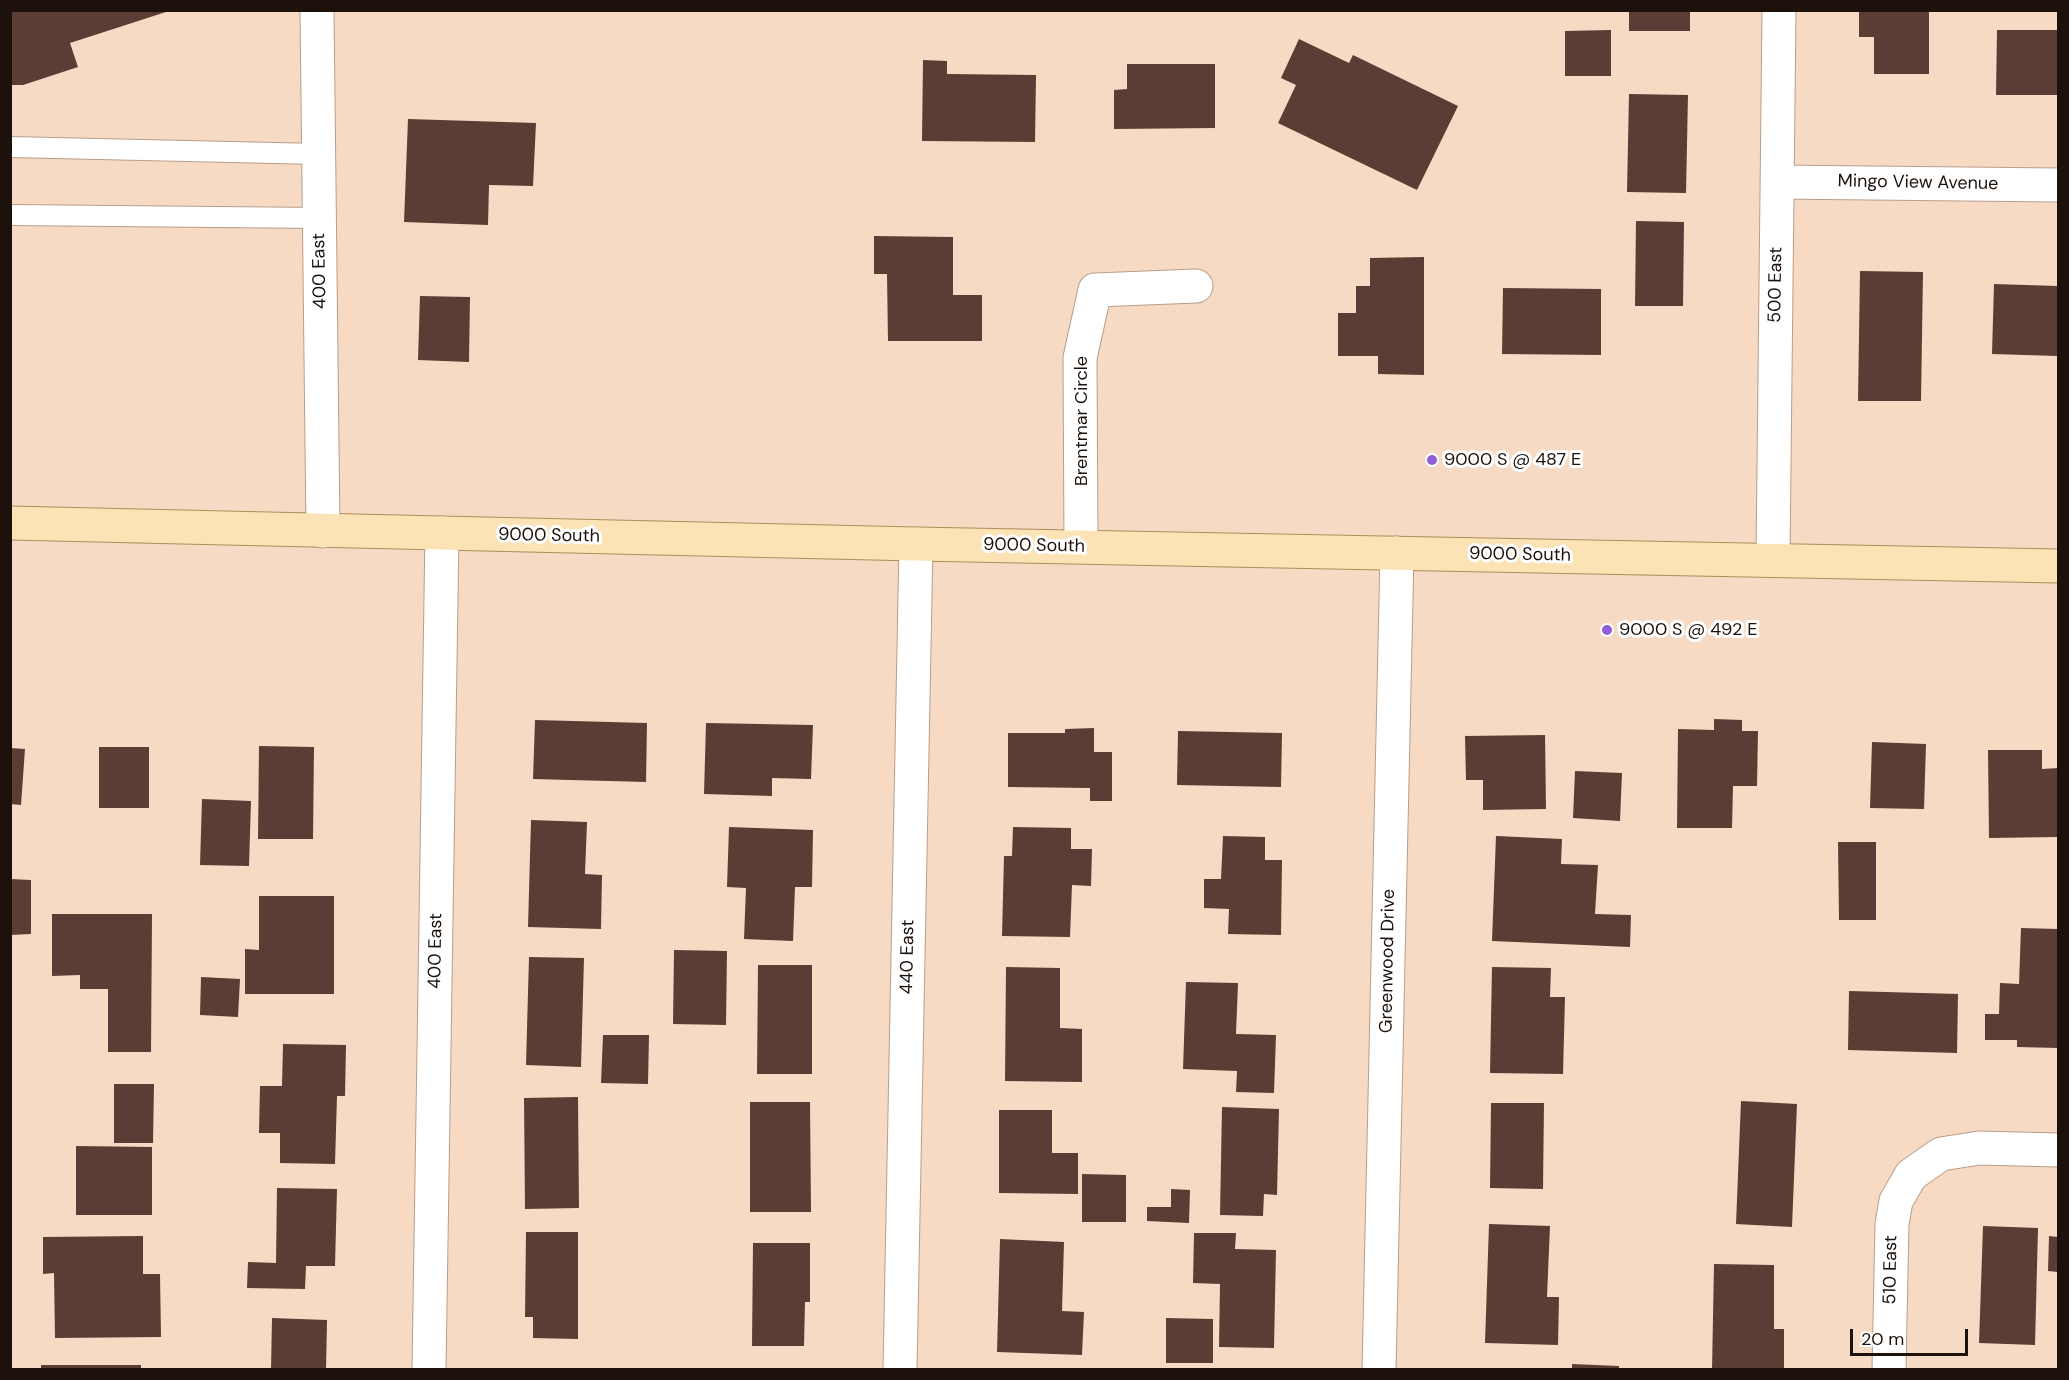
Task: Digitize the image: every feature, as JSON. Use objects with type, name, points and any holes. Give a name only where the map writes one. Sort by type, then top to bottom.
[{"type":"main road","name":"9000 South","points":[[10,523],[2058,566]]},
{"type":"street","name":"400 East","points":[[317,10],[323,531]]},
{"type":"street","name":"500 East","points":[[1773,559],[1779,10]]},
{"type":"street","name":"Mingo View Avenue","points":[[1777,182],[2058,185]]},
{"type":"street","name":"Brentmar Circle","points":[[1081,546],[1080,358],[1095,290],[1196,286]]},
{"type":"street","name":"400 East","points":[[429,1370],[442,533]]},
{"type":"street","name":"440 East","points":[[900,1370],[916,543]]},
{"type":"street","name":"Greenwood Drive","points":[[1379,1370],[1397,553]]},
{"type":"street","name":"510 East","points":[[1889,1370],[1892,1224],[1896,1201],[1911,1175],[1941,1154],[1979,1148],[2058,1150]]},
{"type":"lane","points":[[10,147],[319,154]]},
{"type":"lane","points":[[10,215],[319,218]]},
{"type":"building","points":[[10,10],[169,11],[70,43],[78,67],[23,85],[10,85]]},
{"type":"building","points":[[1629,10],[1690,10],[1690,31],[1629,31]]},
{"type":"building","points":[[1859,10],[1929,10],[1929,74],[1874,74],[1874,37],[1859,37]]},
{"type":"building","points":[[1611,30],[1611,76],[1565,76],[1565,31]]},
{"type":"building","points":[[1997,30],[2058,30],[2058,95],[1996,95]]},
{"type":"building","points":[[1299,39],[1349,63],[1353,55],[1458,106],[1417,190],[1278,123],[1296,85],[1281,78]]},
{"type":"building","points":[[923,60],[947,61],[947,74],[1036,75],[1035,142],[922,141]]},
{"type":"building","points":[[1127,64],[1215,64],[1215,128],[1114,129],[1114,90],[1127,89]]},
{"type":"building","points":[[1629,94],[1688,95],[1686,193],[1627,192]]},
{"type":"building","points":[[408,119],[536,123],[533,186],[489,185],[488,225],[404,222]]},
{"type":"building","points":[[1636,221],[1684,222],[1683,306],[1635,306]]},
{"type":"building","points":[[874,236],[953,237],[953,295],[982,295],[982,341],[888,341],[887,274],[874,274]]},
{"type":"building","points":[[1424,257],[1424,375],[1378,374],[1378,356],[1338,356],[1338,313],[1356,313],[1356,286],[1370,286],[1370,258]]},
{"type":"building","points":[[1860,271],[1923,272],[1921,401],[1858,401]]},
{"type":"building","points":[[1994,284],[2058,286],[2058,356],[1992,354]]},
{"type":"building","points":[[1503,288],[1601,289],[1601,355],[1502,354]]},
{"type":"building","points":[[420,296],[470,297],[469,362],[418,360]]},
{"type":"building","points":[[1714,719],[1742,720],[1742,731],[1758,731],[1757,786],[1733,786],[1732,828],[1677,828],[1678,729],[1714,730]]},
{"type":"building","points":[[535,720],[647,723],[646,782],[533,779]]},
{"type":"building","points":[[706,723],[813,725],[811,779],[772,778],[772,796],[704,794]]},
{"type":"building","points":[[1094,728],[1094,752],[1112,752],[1112,801],[1090,801],[1090,788],[1008,787],[1008,733],[1065,733],[1065,729]]},
{"type":"building","points":[[1178,731],[1282,733],[1281,787],[1177,785]]},
{"type":"building","points":[[1545,735],[1546,809],[1483,810],[1483,780],[1466,780],[1465,736]]},
{"type":"building","points":[[1872,742],[1926,744],[1924,809],[1870,808]]},
{"type":"building","points":[[259,746],[314,747],[313,839],[258,839]]},
{"type":"building","points":[[99,747],[149,747],[149,808],[99,808]]},
{"type":"building","points":[[10,748],[25,749],[21,805],[10,804]]},
{"type":"building","points":[[1988,750],[2042,750],[2042,769],[2058,768],[2058,837],[1989,838]]},
{"type":"building","points":[[1575,771],[1622,773],[1620,821],[1573,818]]},
{"type":"building","points":[[202,799],[251,801],[249,866],[200,865]]},
{"type":"building","points":[[531,820],[587,822],[585,874],[602,875],[601,929],[528,927]]},
{"type":"building","points":[[729,827],[813,830],[812,887],[795,887],[793,941],[744,939],[746,888],[727,887]]},
{"type":"building","points":[[1013,827],[1071,828],[1071,849],[1092,849],[1091,886],[1072,885],[1070,937],[1002,936],[1004,856],[1012,856]]},
{"type":"building","points":[[1223,836],[1265,837],[1265,860],[1282,860],[1281,935],[1228,934],[1229,909],[1204,908],[1204,879],[1221,879]]},
{"type":"building","points":[[1496,836],[1562,839],[1561,864],[1598,865],[1595,914],[1631,915],[1630,947],[1492,941]]},
{"type":"building","points":[[1838,842],[1876,842],[1876,920],[1839,920]]},
{"type":"building","points":[[10,879],[31,880],[31,934],[10,935]]},
{"type":"building","points":[[259,896],[334,896],[334,994],[245,994],[245,949],[259,950]]},
{"type":"building","points":[[52,914],[152,914],[151,1052],[108,1052],[108,989],[80,989],[80,975],[52,976]]},
{"type":"building","points":[[2021,928],[2058,929],[2058,1048],[2017,1047],[2017,1040],[1985,1040],[1985,1014],[1999,1014],[2000,983],[2019,984]]},
{"type":"building","points":[[674,950],[727,951],[726,1025],[673,1024]]},
{"type":"building","points":[[529,957],[584,958],[581,1067],[526,1065]]},
{"type":"building","points":[[758,965],[812,965],[812,1074],[757,1074]]},
{"type":"building","points":[[1006,967],[1060,968],[1060,1028],[1082,1029],[1082,1082],[1005,1081]]},
{"type":"building","points":[[1492,967],[1551,968],[1550,997],[1565,997],[1563,1074],[1490,1073]]},
{"type":"building","points":[[201,977],[240,979],[238,1017],[200,1015]]},
{"type":"building","points":[[1186,982],[1238,983],[1236,1034],[1276,1035],[1274,1093],[1236,1092],[1237,1071],[1183,1069]]},
{"type":"building","points":[[1849,991],[1958,994],[1957,1053],[1848,1050]]},
{"type":"building","points":[[603,1035],[649,1035],[648,1084],[601,1083]]},
{"type":"building","points":[[283,1044],[346,1045],[345,1096],[337,1096],[335,1164],[280,1163],[280,1133],[259,1133],[260,1086],[282,1086]]},
{"type":"building","points":[[114,1084],[154,1084],[153,1143],[114,1143]]},
{"type":"building","points":[[578,1097],[579,1208],[525,1209],[524,1098]]},
{"type":"building","points":[[1741,1101],[1797,1104],[1792,1227],[1736,1224]]},
{"type":"building","points":[[750,1102],[810,1102],[811,1212],[750,1212]]},
{"type":"building","points":[[1491,1103],[1544,1103],[1543,1189],[1490,1188]]},
{"type":"building","points":[[1222,1107],[1279,1109],[1277,1195],[1264,1194],[1263,1216],[1220,1215]]},
{"type":"building","points":[[999,1110],[1052,1110],[1052,1153],[1078,1153],[1078,1194],[999,1193]]},
{"type":"building","points":[[76,1146],[152,1147],[152,1215],[76,1215]]},
{"type":"building","points":[[1082,1174],[1126,1175],[1126,1222],[1082,1222]]},
{"type":"building","points":[[277,1188],[337,1189],[335,1266],[306,1266],[305,1289],[247,1288],[248,1262],[276,1263]]},
{"type":"building","points":[[1171,1189],[1190,1190],[1189,1223],[1147,1221],[1147,1207],[1171,1207]]},
{"type":"building","points":[[1489,1224],[1550,1226],[1547,1297],[1559,1297],[1558,1345],[1485,1343]]},
{"type":"building","points":[[1983,1226],[2038,1228],[2035,1345],[1979,1343]]},
{"type":"building","points":[[526,1232],[578,1232],[578,1339],[533,1338],[533,1317],[525,1317]]},
{"type":"building","points":[[1194,1233],[1236,1233],[1235,1249],[1276,1250],[1274,1348],[1219,1347],[1220,1284],[1193,1283]]},
{"type":"building","points":[[143,1236],[143,1274],[160,1274],[161,1337],[55,1338],[54,1273],[43,1274],[43,1237]]},
{"type":"building","points":[[2049,1236],[2058,1237],[2058,1272],[2048,1271]]},
{"type":"building","points":[[1000,1239],[1064,1242],[1062,1311],[1084,1312],[1082,1355],[997,1352]]},
{"type":"building","points":[[753,1243],[810,1243],[810,1302],[805,1302],[804,1346],[752,1346]]},
{"type":"building","points":[[1714,1264],[1774,1265],[1774,1329],[1784,1329],[1784,1370],[1712,1370]]},
{"type":"building","points":[[272,1318],[327,1320],[326,1370],[271,1370]]},
{"type":"building","points":[[1166,1318],[1213,1319],[1213,1363],[1166,1363]]},
{"type":"building","points":[[1572,1364],[1619,1366],[1619,1370],[1572,1370]]},
{"type":"building","points":[[41,1365],[141,1365],[141,1370],[41,1370]]},
{"type":"place","name":"9000 S @ 487 E","points":[[1432,460]]},
{"type":"place","name":"9000 S @ 492 E","points":[[1607,630]]}]
